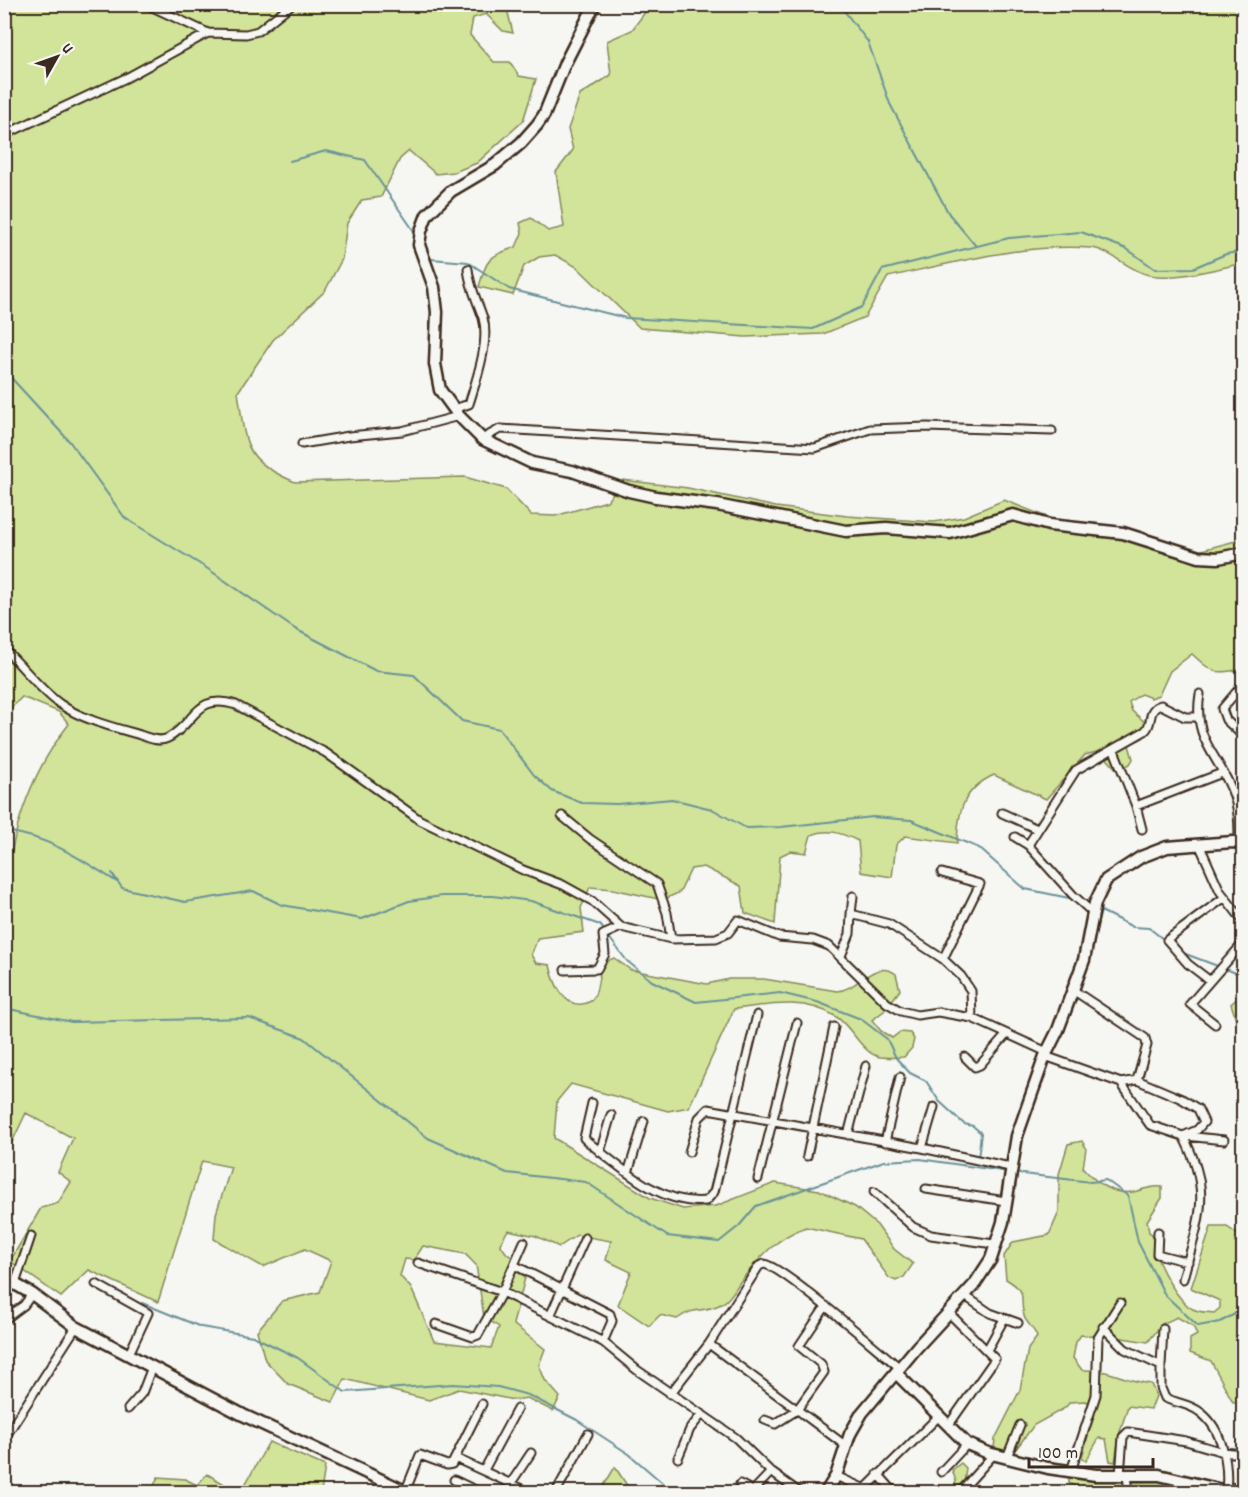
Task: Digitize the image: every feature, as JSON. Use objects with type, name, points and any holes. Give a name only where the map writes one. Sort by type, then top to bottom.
[{"type":"street","points":[[146,4],[208,33],[246,34],[258,31],[292,4]]},
{"type":"street","points":[[594,5],[565,63],[544,115],[537,125],[521,143],[495,165],[451,191],[427,215],[421,231],[419,245],[434,287],[437,312],[435,364],[440,390],[456,413],[482,439],[532,463],[572,471],[656,498],[717,504],[846,531],[886,528],[937,534],[950,533],[1013,515],[1049,525],[1123,533],[1199,557],[1218,558],[1244,553]]},
{"type":"street","points":[[4,135],[128,77],[208,33]]},
{"type":"street","points":[[302,444],[402,431],[456,413],[469,404],[482,357],[484,320],[470,289],[468,269]]},
{"type":"street","points":[[482,439],[500,429],[815,448],[870,429],[927,427],[1052,431]]},
{"type":"street","points":[[4,649],[62,705],[113,727],[159,741],[168,739],[196,710],[209,702],[223,700],[236,705],[326,753],[420,820],[523,870],[563,885],[592,901],[621,927],[671,939],[716,938],[728,933],[738,920],[779,937],[821,942],[841,956],[887,1003],[901,1011],[917,1015],[938,1012],[972,1018],[1047,1056],[1121,1083],[1137,1080],[1182,1099],[1202,1114],[1203,1125],[1183,1136]]},
{"type":"street","points":[[1244,683],[1222,709],[1226,720],[1244,737]]},
{"type":"street","points":[[826,1492],[836,1476],[846,1446],[862,1413],[965,1296],[991,1259],[1006,1201],[1020,1127],[1047,1056],[1077,992],[1094,908],[1106,880],[1141,857],[1167,847],[1241,843],[1234,797],[1199,727],[1197,717],[1200,694]]},
{"type":"street","points":[[1028,845],[1076,770],[1114,750],[1148,728],[1151,711],[1158,705],[1185,717],[1197,717]]},
{"type":"street","points":[[1114,750],[1136,806],[1137,817],[1142,829]]},
{"type":"street","points":[[1136,806],[1222,773]]},
{"type":"street","points":[[1002,813],[1037,829]]},
{"type":"street","points":[[562,816],[590,839],[657,884],[667,913],[671,939]]},
{"type":"street","points":[[1015,837],[1028,845],[1080,902],[1094,908]]},
{"type":"street","points":[[1199,844],[1225,897],[1244,922]]},
{"type":"street","points":[[942,873],[980,884],[944,959]]},
{"type":"street","points":[[841,956],[850,934],[853,896]]},
{"type":"street","points":[[1211,978],[1188,964],[1168,938],[1225,897]]},
{"type":"street","points":[[851,914],[889,924],[944,959],[961,975],[971,991],[972,1018]]},
{"type":"street","points":[[565,970],[597,969],[605,954],[607,933],[621,927]]},
{"type":"street","points":[[1215,1024],[1190,1005],[1224,962],[1244,942]]},
{"type":"street","points":[[1077,992],[1145,1038],[1148,1045],[1137,1080]]},
{"type":"street","points":[[592,1103],[584,1138],[600,1152],[628,1173],[681,1201],[705,1201],[714,1192],[757,1015]]},
{"type":"street","points":[[758,1179],[796,1023]]},
{"type":"street","points":[[807,1156],[834,1027]]},
{"type":"street","points":[[965,1057],[975,1066],[980,1065],[1007,1034]]},
{"type":"street","points":[[849,1135],[866,1066]]},
{"type":"street","points":[[885,1142],[900,1077]]},
{"type":"street","points":[[1121,1083],[1150,1125],[1183,1136],[1224,1140]]},
{"type":"street","points":[[922,1148],[934,1107]]},
{"type":"street","points":[[689,1152],[702,1112],[708,1109],[922,1148],[978,1160],[1010,1171]]},
{"type":"street","points":[[600,1152],[611,1115]]},
{"type":"street","points":[[628,1173],[644,1121]]},
{"type":"street","points":[[1183,1136],[1199,1169],[1203,1187],[1200,1214],[1184,1279]]},
{"type":"street","points":[[926,1189],[1006,1201]]},
{"type":"street","points":[[874,1192],[913,1227],[931,1235],[994,1244]]},
{"type":"street","points":[[1158,1232],[1157,1254],[1188,1262]]},
{"type":"street","points":[[31,1236],[10,1283],[32,1294],[76,1327],[276,1432],[406,1492],[420,1455],[450,1466],[482,1404]]},
{"type":"street","points":[[551,1314],[585,1238]]},
{"type":"street","points":[[436,1324],[472,1336],[478,1335],[502,1292],[524,1242]]},
{"type":"street","points":[[418,1263],[502,1292],[551,1314],[603,1342],[670,1394],[736,1438],[771,1472],[799,1492]]},
{"type":"street","points":[[670,1394],[709,1344],[759,1266],[764,1264],[778,1270],[826,1306],[898,1370],[967,1444],[994,1454],[1071,1471],[1170,1476],[1226,1491],[1244,1487]]},
{"type":"street","points":[[514,1265],[610,1314],[612,1321],[603,1342]]},
{"type":"street","points":[[96,1284],[148,1313],[129,1354]]},
{"type":"street","points":[[4,1320],[24,1305],[32,1294]]},
{"type":"street","points":[[965,1296],[980,1308],[1018,1323]]},
{"type":"street","points":[[1071,1471],[1096,1395],[1097,1343],[1103,1327],[1120,1303]]},
{"type":"street","points":[[765,1420],[775,1424],[797,1410],[824,1372],[821,1364],[801,1349],[800,1341],[826,1306]]},
{"type":"street","points":[[948,1426],[995,1360],[949,1313]]},
{"type":"street","points":[[987,1350],[1004,1319]]},
{"type":"street","points":[[4,1439],[76,1327]]},
{"type":"street","points":[[1103,1327],[1125,1348],[1161,1366]]},
{"type":"street","points":[[1163,1329],[1161,1388],[1165,1398],[1202,1413],[1211,1424],[1223,1452],[1228,1473],[1226,1491]]},
{"type":"street","points":[[709,1344],[846,1446]]},
{"type":"street","points":[[128,1409],[142,1394],[152,1366]]},
{"type":"street","points":[[484,1470],[517,1409]]},
{"type":"street","points":[[678,1458],[690,1429],[702,1414]]},
{"type":"street","points":[[836,1476],[864,1491],[878,1474],[939,1416]]},
{"type":"street","points":[[1007,1457],[1020,1425]]},
{"type":"street","points":[[1129,1492],[1123,1475],[1124,1434],[1128,1432],[1186,1441],[1223,1452],[1244,1454]]},
{"type":"street","points":[[556,1492],[588,1434]]},
{"type":"street","points":[[941,1472],[967,1444]]},
{"type":"street","points":[[512,1483],[531,1453]]},
{"type":"street","points":[[960,1492],[994,1454]]},
{"type":"street","points":[[455,1458],[530,1492]]},
{"type":"street","points":[[740,1484],[753,1491],[771,1472]]},
{"type":"street","points":[[878,1474],[894,1492]]},
{"type":"street","points":[[454,1480],[476,1492]]},
{"type":"green space","points":[[651,4],[1243,5],[1243,263],[1196,273],[1160,276],[1142,273],[1106,252],[1091,248],[1066,247],[1015,251],[888,277],[865,317],[823,334],[745,337],[640,328],[577,267],[555,255],[539,257],[524,266],[513,295],[479,287],[490,260],[516,247],[522,233],[520,223],[531,218],[548,231],[564,227],[556,172],[573,150],[568,129],[580,95],[611,75],[607,41],[632,30]]},
{"type":"green space","points":[[5,5],[506,5],[513,33],[503,31],[486,14],[473,18],[470,35],[494,62],[510,62],[519,76],[536,79],[523,121],[477,163],[454,172],[436,174],[409,151],[400,159],[381,197],[362,200],[347,223],[342,259],[325,291],[273,340],[238,392],[246,438],[256,458],[278,474],[295,482],[465,477],[506,489],[531,515],[555,516],[607,501],[623,480],[688,488],[776,507],[847,516],[934,522],[964,517],[1004,500],[1057,521],[1125,527],[1198,551],[1243,539],[1243,669],[1215,671],[1192,654],[1170,671],[1159,695],[1151,698],[1141,694],[1129,702],[1132,711],[1146,723],[1143,738],[1129,745],[1133,759],[1130,764],[1118,771],[1100,751],[1085,755],[1046,799],[994,775],[975,787],[964,802],[957,843],[905,836],[896,845],[892,877],[861,872],[858,841],[835,832],[811,835],[806,853],[790,851],[780,856],[775,924],[745,913],[741,886],[704,867],[691,869],[680,892],[663,900],[613,889],[590,887],[581,908],[584,932],[538,938],[531,955],[536,963],[550,965],[560,991],[564,997],[575,1004],[586,1003],[593,999],[601,969],[614,958],[631,970],[707,984],[729,979],[764,979],[837,991],[852,986],[873,972],[888,970],[896,974],[900,990],[884,1011],[872,1020],[881,1031],[892,1038],[900,1032],[910,1033],[914,1039],[912,1048],[904,1057],[880,1057],[867,1050],[841,1020],[811,1006],[773,1004],[734,1009],[689,1107],[668,1111],[571,1084],[557,1101],[554,1138],[650,1198],[683,1209],[716,1206],[775,1183],[819,1190],[855,1207],[877,1225],[894,1249],[913,1264],[904,1277],[896,1281],[889,1278],[861,1239],[806,1227],[786,1236],[769,1249],[723,1303],[690,1312],[677,1319],[660,1315],[649,1326],[618,1305],[631,1272],[606,1260],[611,1241],[577,1235],[559,1247],[536,1236],[508,1230],[500,1244],[507,1254],[520,1262],[525,1278],[513,1324],[545,1349],[539,1365],[545,1380],[560,1397],[553,1411],[527,1398],[514,1400],[459,1389],[429,1400],[345,1379],[333,1402],[288,1384],[265,1360],[257,1331],[282,1301],[320,1292],[331,1261],[305,1249],[263,1267],[214,1239],[216,1214],[231,1167],[202,1161],[158,1302],[89,1270],[61,1297],[10,1261],[41,1208],[58,1203],[71,1182],[58,1172],[73,1138],[26,1113],[5,1157],[5,853],[12,849],[21,815],[40,768],[69,724],[59,712],[22,697],[5,714]],"holes":[[[423,1246],[465,1254],[476,1265],[484,1317],[499,1327],[491,1348],[434,1341],[411,1288],[400,1276],[405,1259],[414,1260]]]},
{"type":"green space","points":[[1243,993],[1243,1031],[1238,1025],[1231,1004]]},
{"type":"green space","points":[[1082,1141],[1086,1148],[1083,1168],[1105,1187],[1118,1192],[1133,1192],[1162,1187],[1162,1198],[1147,1221],[1149,1232],[1153,1235],[1153,1243],[1164,1273],[1182,1300],[1191,1308],[1214,1313],[1220,1308],[1220,1301],[1191,1288],[1211,1227],[1227,1227],[1243,1238],[1244,1397],[1241,1402],[1233,1402],[1211,1361],[1190,1353],[1190,1339],[1197,1335],[1193,1326],[1177,1317],[1162,1324],[1148,1342],[1109,1336],[1081,1335],[1076,1342],[1073,1358],[1082,1370],[1102,1371],[1151,1384],[1156,1396],[1151,1409],[1128,1406],[1119,1435],[1115,1462],[1110,1461],[1106,1439],[1099,1438],[1086,1461],[1082,1457],[1095,1411],[1095,1405],[1085,1401],[1070,1402],[1065,1408],[1034,1425],[1016,1449],[1000,1452],[994,1448],[995,1439],[1020,1390],[1028,1349],[1037,1337],[1024,1316],[1021,1291],[1006,1279],[1004,1256],[1013,1242],[1049,1235],[1059,1212],[1059,1174],[1068,1144]]},
{"type":"green space","points":[[269,1442],[325,1466],[321,1492],[241,1492]]},
{"type":"green space","points":[[961,1463],[966,1468],[963,1492],[953,1492],[956,1481],[952,1470]]},
{"type":"green space","points":[[615,1467],[628,1487],[635,1492],[600,1492]]},
{"type":"green space","points":[[207,1474],[238,1492],[151,1492],[158,1477],[185,1479],[197,1485]]},
{"type":"green space","points":[[1069,1477],[1119,1482],[1169,1481],[1172,1483],[1172,1492],[1075,1492],[1076,1487],[1069,1483]]},
{"type":"water","points":[[1243,1159],[1244,1214],[1237,1187]]},
{"type":"waterway","points":[[839,4],[868,42],[890,104],[949,214],[975,245]]},
{"type":"waterway","points":[[290,161],[326,151],[365,160],[416,234]]},
{"type":"waterway","points":[[426,249],[431,259],[468,262],[509,289],[626,318],[813,329],[862,307],[882,270],[1009,238],[1081,232],[1127,249],[1155,269],[1193,268],[1226,254],[1244,251]]},
{"type":"waterway","points":[[4,370],[70,442],[125,518],[208,569],[295,629],[376,671],[414,675],[462,721],[499,729],[534,775],[552,791],[582,803],[617,804],[672,799],[712,809],[746,828],[781,827],[873,817],[911,820],[979,848],[1025,889],[1074,899]]},
{"type":"waterway","points":[[4,831],[50,843],[117,882],[112,873],[122,888],[185,902],[253,891],[282,905],[362,919],[409,901],[442,896],[493,896],[531,901],[600,925],[605,931]]},
{"type":"waterway","points":[[1092,945],[1101,911],[1097,909]]},
{"type":"waterway","points":[[1101,911],[1133,927],[1149,928],[1163,939],[1166,938]]},
{"type":"waterway","points":[[608,936],[627,961],[652,981],[696,1002],[780,993],[817,1002],[861,1019],[887,1039],[896,1058],[910,1073],[926,1081],[939,1101],[964,1124],[973,1126],[981,1133],[977,1167]]},
{"type":"waterway","points":[[1183,953],[1244,976]]},
{"type":"waterway","points":[[1079,991],[1082,979]]},
{"type":"waterway","points":[[4,1008],[72,1022],[249,1018],[304,1038],[428,1138],[507,1173],[586,1182],[667,1236],[719,1242],[739,1226],[756,1206],[884,1161],[920,1159],[1009,1172]]},
{"type":"waterway","points":[[1020,1151],[1025,1130]]},
{"type":"waterway","points":[[1014,1173],[1091,1182],[1106,1180],[1128,1196],[1138,1242],[1165,1295],[1198,1326],[1220,1322],[1244,1309]]},
{"type":"waterway","points":[[142,1303],[201,1327],[253,1336],[298,1358],[345,1392],[453,1384],[498,1387],[528,1395],[577,1420],[629,1454],[673,1492]]}]
